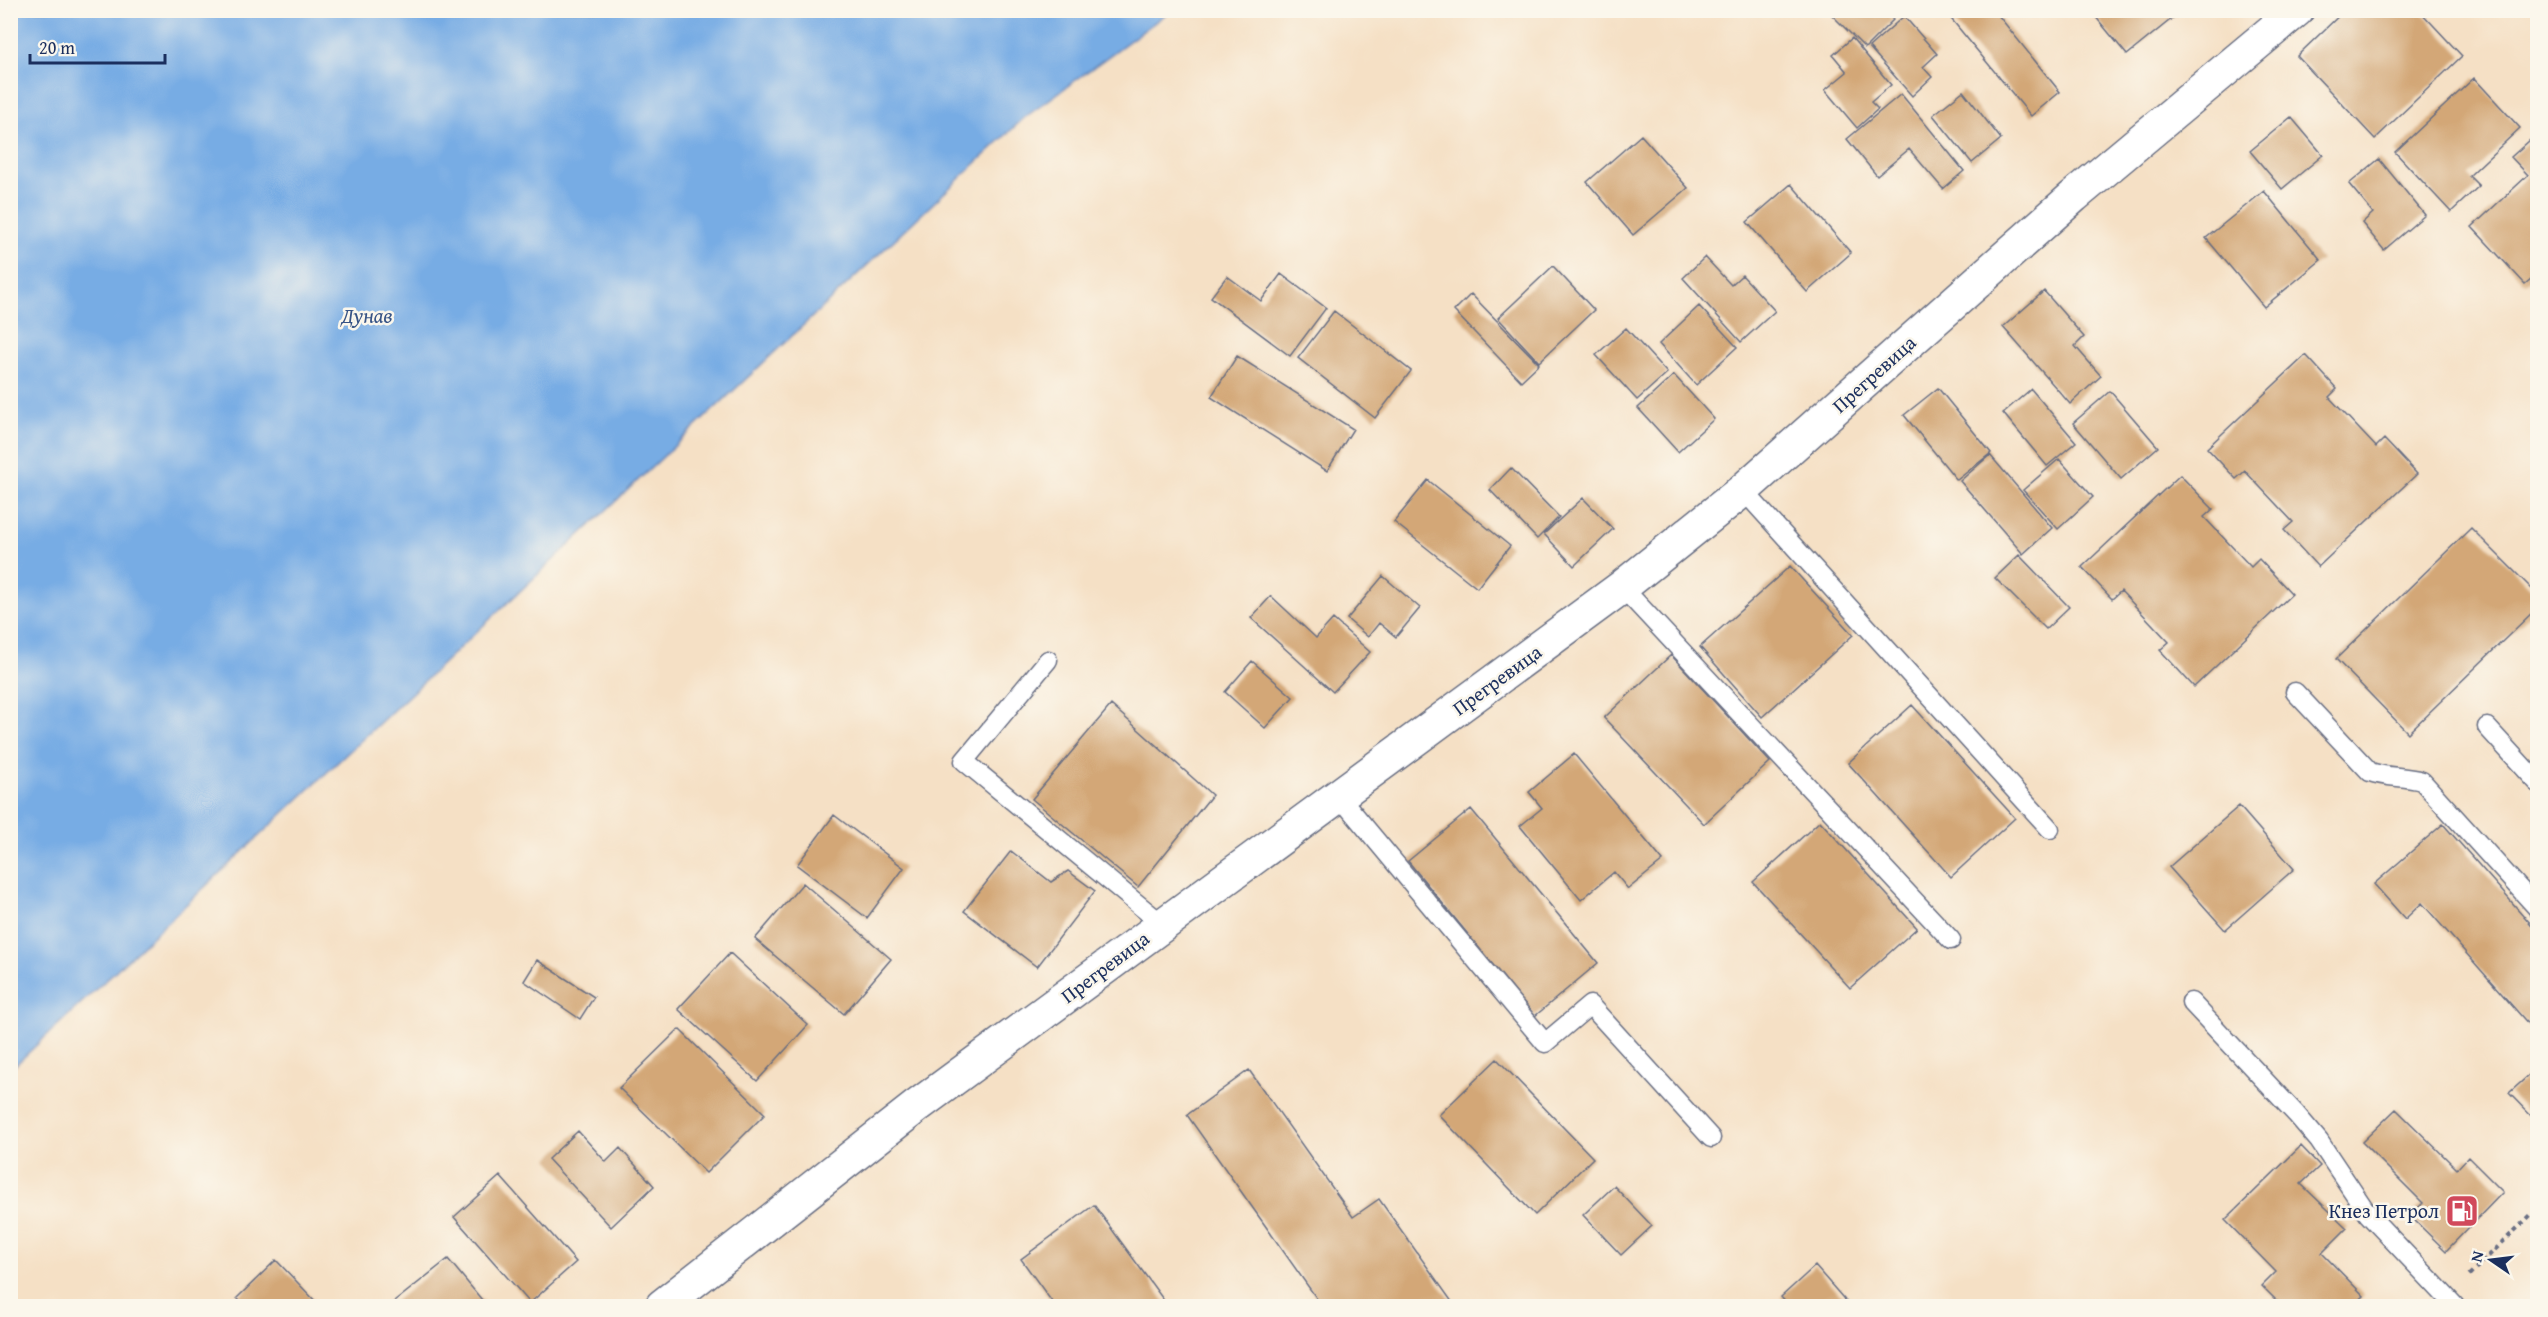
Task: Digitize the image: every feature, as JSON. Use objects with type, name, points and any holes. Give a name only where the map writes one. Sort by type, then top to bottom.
[{"type":"street","name":"Прегревица","points":[[662,1306],[917,1106],[1622,587],[1743,490],[2074,196],[2297,10]]},
{"type":"lane","points":[[1743,490],[2050,829]]},
{"type":"lane","points":[[1622,587],[1951,940]]},
{"type":"lane","points":[[1048,660],[964,761],[1162,924]]},
{"type":"lane","points":[[2295,692],[2370,772],[2386,777],[2408,777],[2422,781],[2538,909]]},
{"type":"lane","points":[[2487,727],[2538,783]]},
{"type":"lane","points":[[1339,796],[1545,1042],[1590,1005],[1711,1138]]},
{"type":"lane","points":[[2191,1002],[2312,1132],[2368,1215],[2450,1302]]},
{"type":"path","points":[[2450,1302],[2538,1208]]},
{"type":"water","name":"Дунав","points":[[11,10],[1170,11],[1024,118],[11,1069]]},
{"type":"building","points":[[1827,10],[1884,10],[1893,20],[1865,48]]},
{"type":"building","points":[[1953,10],[1994,10],[2060,92],[2031,116],[1948,15]]},
{"type":"building","points":[[2090,10],[2179,10],[2180,12],[2127,55]]},
{"type":"building","points":[[2345,10],[2419,10],[2462,56],[2375,139],[2297,56]]},
{"type":"building","points":[[1904,16],[1937,54],[1923,67],[1932,77],[1912,96],[1869,47]]},
{"type":"building","points":[[1852,38],[1891,85],[1871,102],[1878,109],[1857,128],[1825,90],[1847,72],[1833,55]]},
{"type":"building","points":[[2474,78],[2520,128],[2469,176],[2479,186],[2451,212],[2395,152]]},
{"type":"building","points":[[1963,91],[2001,139],[1972,163],[1933,115]]},
{"type":"building","points":[[1901,94],[1964,171],[1943,189],[1909,149],[1877,176],[1847,139]]},
{"type":"building","points":[[2291,117],[2323,155],[2282,189],[2250,151]]},
{"type":"building","points":[[2538,133],[2538,273],[2525,284],[2472,227],[2528,175],[2511,157]]},
{"type":"building","points":[[1641,135],[1688,188],[1633,235],[1587,182]]},
{"type":"building","points":[[2379,159],[2425,215],[2384,250],[2362,223],[2373,213],[2349,184]]},
{"type":"building","points":[[1791,184],[1851,253],[1807,292],[1747,222]]},
{"type":"building","points":[[2264,191],[2321,260],[2264,307],[2206,238]]},
{"type":"building","points":[[1705,257],[1731,285],[1742,275],[1775,311],[1741,342],[1683,278]]},
{"type":"building","points":[[1553,266],[1594,310],[1539,362],[1498,318]]},
{"type":"building","points":[[1281,274],[1326,308],[1290,356],[1211,297],[1227,276],[1261,301]]},
{"type":"building","points":[[2044,291],[2084,337],[2075,346],[2101,376],[2070,404],[2003,327]]},
{"type":"building","points":[[1471,294],[1539,364],[1521,381],[1454,311]]},
{"type":"building","points":[[1699,306],[1737,347],[1696,385],[1659,344]]},
{"type":"building","points":[[1334,311],[1411,371],[1375,418],[1298,358]]},
{"type":"building","points":[[1626,328],[1667,373],[1637,400],[1596,355]]},
{"type":"building","points":[[2306,355],[2337,389],[2329,397],[2376,447],[2384,439],[2417,474],[2318,567],[2284,530],[2293,522],[2245,471],[2236,479],[2207,448]]},
{"type":"building","points":[[1237,356],[1353,429],[1327,471],[1211,397]]},
{"type":"building","points":[[1674,375],[1714,419],[1678,452],[1638,408]]},
{"type":"building","points":[[1938,388],[1991,453],[1957,480],[1904,415]]},
{"type":"building","points":[[2031,389],[2076,442],[2047,466],[2003,413]]},
{"type":"building","points":[[2110,391],[2158,447],[2121,479],[2073,423]]},
{"type":"building","points":[[1990,455],[2052,528],[2023,554],[1960,481]]},
{"type":"building","points":[[2059,459],[2093,497],[2058,529],[2023,490]]},
{"type":"building","points":[[1511,468],[1559,517],[1537,539],[1490,490]]},
{"type":"building","points":[[2180,475],[2213,509],[2204,517],[2251,567],[2259,559],[2292,594],[2194,687],[2160,650],[2169,642],[2121,591],[2112,599],[2082,567]]},
{"type":"building","points":[[1428,480],[1510,546],[1477,588],[1394,522]]},
{"type":"building","points":[[1583,498],[1613,529],[1574,566],[1544,534]]},
{"type":"building","points":[[2471,528],[2538,595],[2538,607],[2408,733],[2336,659]]},
{"type":"building","points":[[2019,555],[2069,607],[2046,629],[1995,578]]},
{"type":"building","points":[[1790,566],[1853,635],[1762,717],[1700,647]]},
{"type":"building","points":[[1383,576],[1420,608],[1396,637],[1379,623],[1368,637],[1347,619]]},
{"type":"building","points":[[1271,596],[1316,638],[1333,619],[1370,652],[1333,692],[1251,618]]},
{"type":"building","points":[[1671,655],[1770,762],[1704,824],[1604,718]]},
{"type":"building","points":[[1252,661],[1293,697],[1265,728],[1225,692]]},
{"type":"building","points":[[1111,705],[1212,795],[1138,887],[1032,799]]},
{"type":"building","points":[[1912,705],[2015,818],[1951,877],[1848,763]]},
{"type":"building","points":[[1574,754],[1663,861],[1628,889],[1614,872],[1581,900],[1520,826],[1542,808],[1529,792]]},
{"type":"building","points":[[2239,806],[2294,869],[2225,930],[2169,867]]},
{"type":"building","points":[[1471,809],[1598,963],[1535,1016],[1408,861]]},
{"type":"building","points":[[834,815],[904,868],[867,918],[797,865]]},
{"type":"building","points":[[1820,821],[1917,928],[1850,988],[1753,882]]},
{"type":"building","points":[[2443,824],[2538,932],[2538,1035],[2422,903],[2405,919],[2374,884]]},
{"type":"building","points":[[1011,851],[1051,882],[1068,871],[1095,891],[1037,967],[964,911]]},
{"type":"building","points":[[803,883],[891,959],[844,1014],[755,939]]},
{"type":"building","points":[[730,953],[808,1025],[757,1081],[678,1009]]},
{"type":"building","points":[[537,960],[594,997],[580,1019],[524,981]]},
{"type":"building","points":[[679,1029],[765,1114],[706,1173],[619,1088]]},
{"type":"building","points":[[1497,1059],[1593,1158],[1535,1215],[1439,1115]]},
{"type":"building","points":[[2538,1067],[2538,1123],[2509,1093]]},
{"type":"building","points":[[1249,1070],[1353,1217],[1379,1199],[1455,1306],[1322,1306],[1187,1115]]},
{"type":"building","points":[[2396,1109],[2457,1169],[2468,1157],[2503,1192],[2446,1251],[2410,1216],[2423,1203],[2362,1142]]},
{"type":"building","points":[[578,1131],[606,1162],[620,1148],[654,1186],[611,1227],[548,1159]]},
{"type":"building","points":[[2301,1146],[2320,1166],[2301,1184],[2347,1228],[2322,1253],[2364,1296],[2353,1306],[2282,1306],[2262,1286],[2276,1272],[2225,1220]]},
{"type":"building","points":[[500,1176],[576,1262],[530,1303],[454,1217]]},
{"type":"building","points":[[1614,1186],[1652,1226],[1621,1255],[1583,1215]]},
{"type":"building","points":[[1094,1205],[1168,1306],[1055,1306],[1021,1259]]},
{"type":"building","points":[[448,1259],[487,1306],[398,1306],[394,1302]]},
{"type":"building","points":[[276,1260],[320,1306],[245,1306],[237,1298]]},
{"type":"building","points":[[1815,1266],[1850,1306],[1789,1306],[1781,1297]]},
{"type":"place","name":"Кнез Петрол","points":[[2462,1211]]}]
